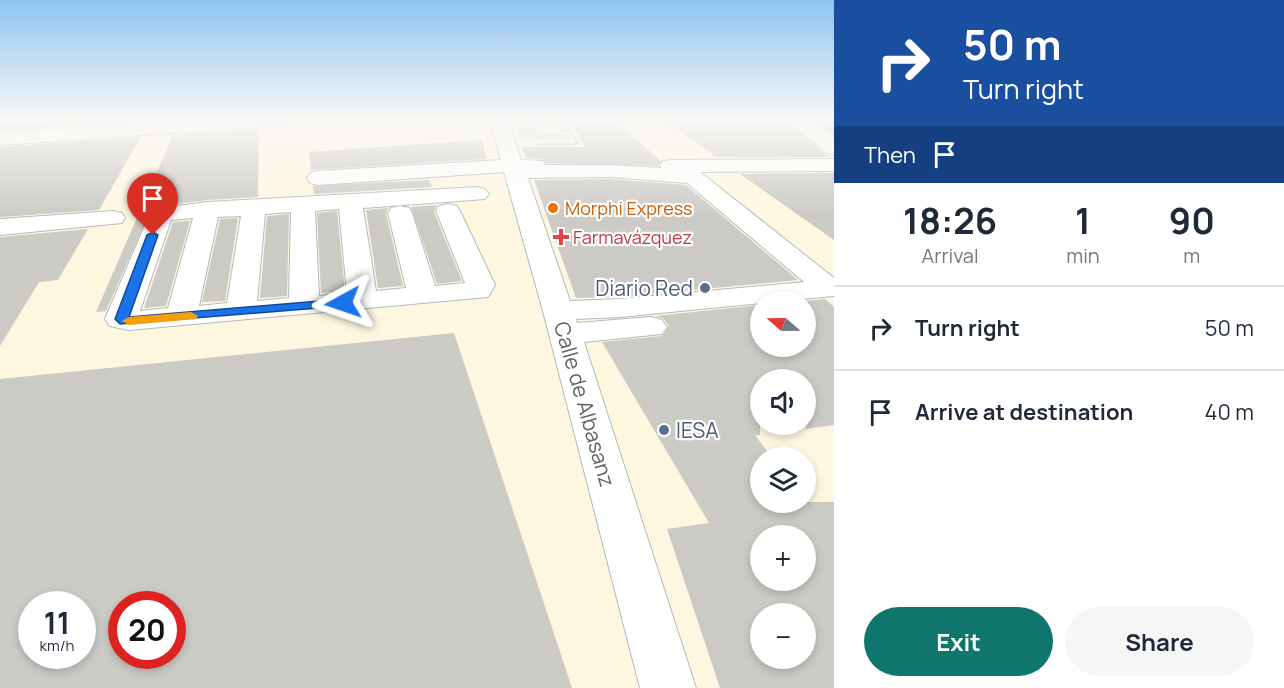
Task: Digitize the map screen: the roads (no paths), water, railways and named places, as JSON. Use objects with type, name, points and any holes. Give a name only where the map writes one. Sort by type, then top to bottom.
[{"type":"street","name":"Calle de Albasanz","points":[[515,152],[520,161],[561,323],[668,688]]},
{"type":"street","points":[[520,161],[693,177],[829,288],[632,307],[561,323]]},
{"type":"street","points":[[318,178],[520,161],[834,165]]},
{"type":"street","points":[[448,211],[480,288],[478,291],[182,317],[129,321],[121,319],[161,214],[254,206],[477,194]]},
{"type":"street","points":[[350,200],[363,301]]},
{"type":"street","points":[[303,203],[304,306]]},
{"type":"street","points":[[241,311],[254,206]]},
{"type":"street","points":[[182,317],[208,209]]},
{"type":"street","points":[[400,213],[423,296]]},
{"type":"street","points":[[0,227],[113,218]]},
{"type":"street","points":[[816,310],[834,308]]},
{"type":"street","points":[[561,323],[750,316]]},
{"type":"place","name":"Morphi Express","points":[[553,208]]},
{"type":"place","name":"Farmavázquez","points":[[561,237]]},
{"type":"place","name":"Diario Red","points":[[705,288]]},
{"type":"place","name":"IESA","points":[[664,430]]}]
